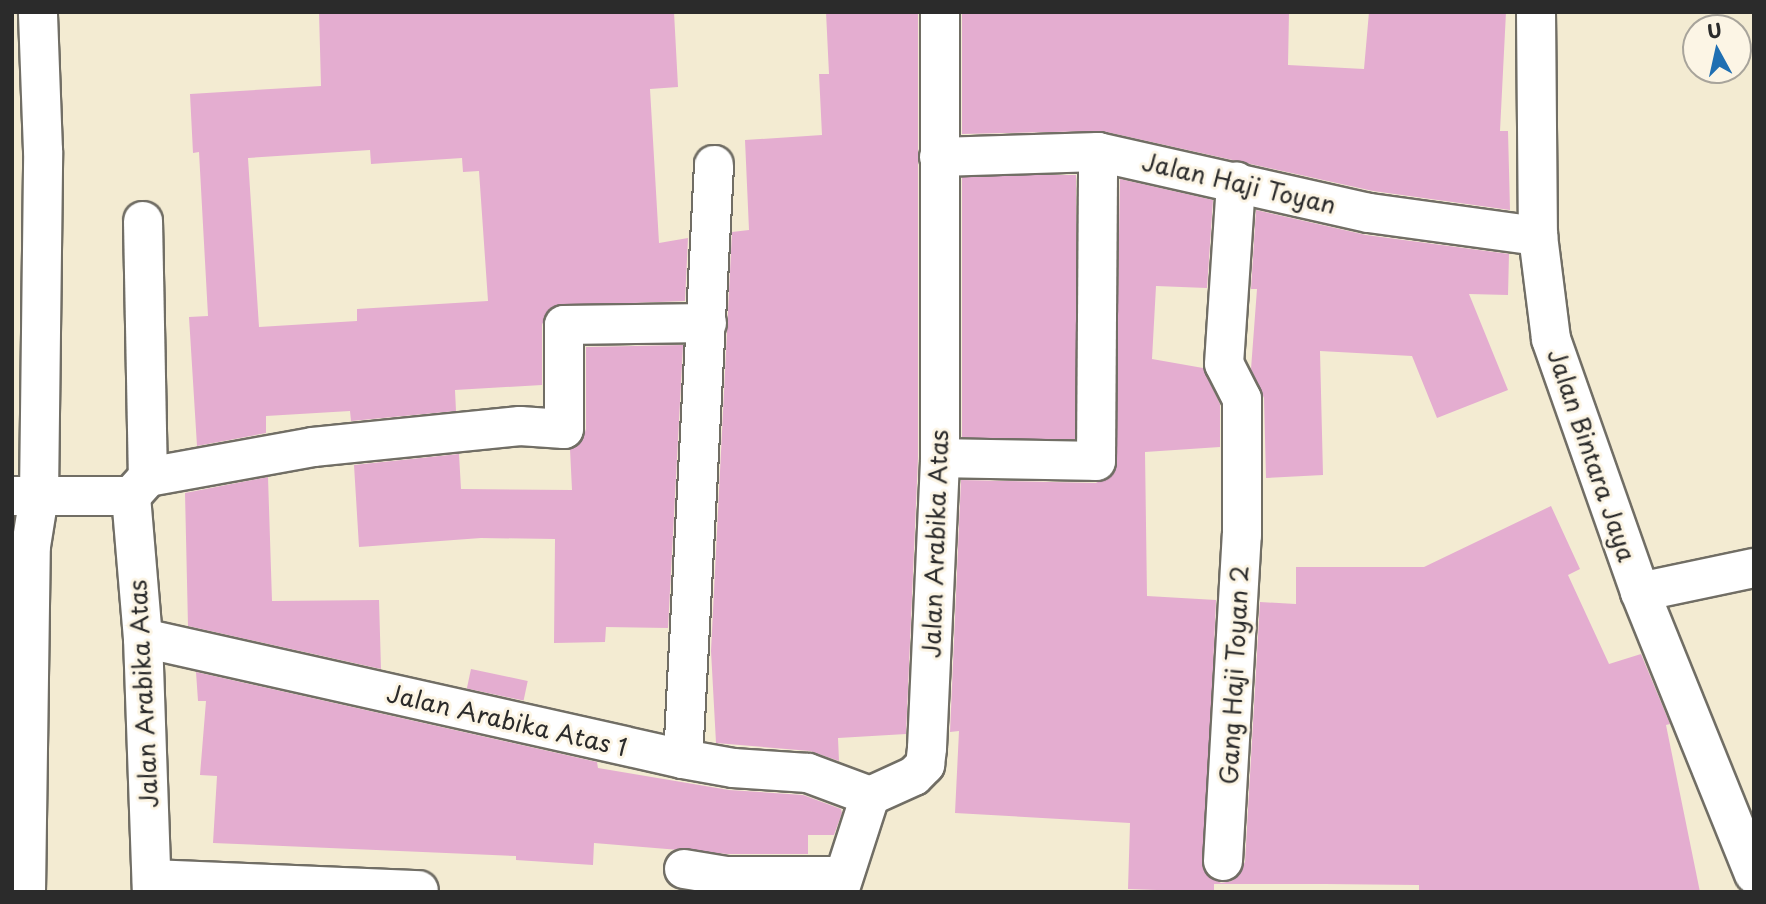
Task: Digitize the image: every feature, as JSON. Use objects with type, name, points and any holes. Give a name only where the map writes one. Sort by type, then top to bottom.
[{"type":"street","points":[[22,883],[31,546],[26,496],[28,152],[38,12]]},
{"type":"street","name":"Jalan Arabika Atas","points":[[870,796],[914,776],[925,765],[940,458],[940,12]]},
{"type":"street","name":"Jalan Bintara Jaya","points":[[1536,12],[1538,236],[1551,339],[1640,592],[1754,874]]},
{"type":"street","points":[[940,458],[1096,461],[1098,152]]},
{"type":"street","name":"Jalan Haji Toyan","points":[[939,157],[1098,152],[1369,213],[1538,236]]},
{"type":"street","points":[[683,759],[714,165]]},
{"type":"street","name":"Gang Haji Toyan 2","points":[[1223,861],[1242,535],[1239,489],[1242,399],[1224,363],[1236,181]]},
{"type":"street","name":"Jalan Arabika Atas","points":[[143,221],[140,487],[152,886]]},
{"type":"street","points":[[26,496],[140,487],[313,447],[528,429],[564,429],[564,325],[707,323]]},
{"type":"street","points":[[1640,592],[1754,568]]},
{"type":"street","name":"Jalan Arabika Atas 1","points":[[143,638],[683,759],[733,768],[808,774],[870,796]]},
{"type":"street","points":[[684,869],[726,876],[841,884],[870,796]]},
{"type":"street","points":[[152,886],[419,890]]},
{"type":"building","points":[[319,12],[674,12],[678,87],[650,89],[659,243],[688,238],[685,301],[554,306],[542,324],[542,385],[455,390],[456,411],[351,421],[350,411],[266,416],[266,433],[197,446],[189,317],[208,316],[199,152],[193,153],[190,94],[321,86]],"holes":[[[370,150],[371,164],[462,158],[463,172],[479,171],[488,301],[357,309],[357,321],[259,327],[248,158]]]},
{"type":"building","points":[[826,12],[918,12],[918,458],[906,734],[838,738],[839,761],[810,751],[716,743],[711,651],[732,232],[749,230],[745,140],[822,135],[819,74],[829,74]]},
{"type":"building","points":[[962,12],[1289,12],[1288,65],[1364,69],[1369,12],[1506,12],[1500,131],[1508,131],[1510,210],[1373,191],[1102,131],[962,134]]},
{"type":"building","points":[[962,175],[1076,175],[1076,439],[962,439]]},
{"type":"building","points":[[1120,179],[1213,200],[1207,288],[1156,286],[1152,359],[1203,368],[1220,404],[1220,447],[1145,452],[1147,596],[1216,600],[1204,871],[1221,883],[1232,881],[1245,862],[1260,602],[1296,604],[1296,567],[1424,567],[1551,506],[1580,569],[1568,575],[1609,664],[1641,654],[1670,724],[1666,725],[1700,892],[1419,892],[1419,885],[1325,884],[1214,884],[1214,892],[1128,889],[1130,823],[955,813],[959,731],[950,732],[961,480],[1096,483],[1115,472]]},
{"type":"building","points":[[1256,210],[1366,235],[1509,254],[1508,295],[1469,294],[1508,390],[1437,418],[1412,356],[1320,351],[1323,475],[1266,478],[1264,398],[1251,369],[1257,289],[1251,289]]},
{"type":"building","points":[[683,345],[668,628],[606,627],[605,642],[554,643],[555,539],[481,538],[359,547],[354,465],[459,454],[461,489],[572,490],[570,449],[582,441],[586,429],[586,347]]},
{"type":"building","points":[[268,477],[272,601],[379,600],[381,669],[188,626],[185,493]]},
{"type":"building","points":[[471,669],[528,681],[524,701],[467,689]]},
{"type":"building","points":[[196,672],[597,762],[598,768],[729,790],[803,795],[841,809],[842,813],[834,835],[808,835],[808,854],[728,854],[594,843],[593,865],[516,860],[516,856],[213,843],[217,776],[200,775],[206,701],[198,701]]}]
